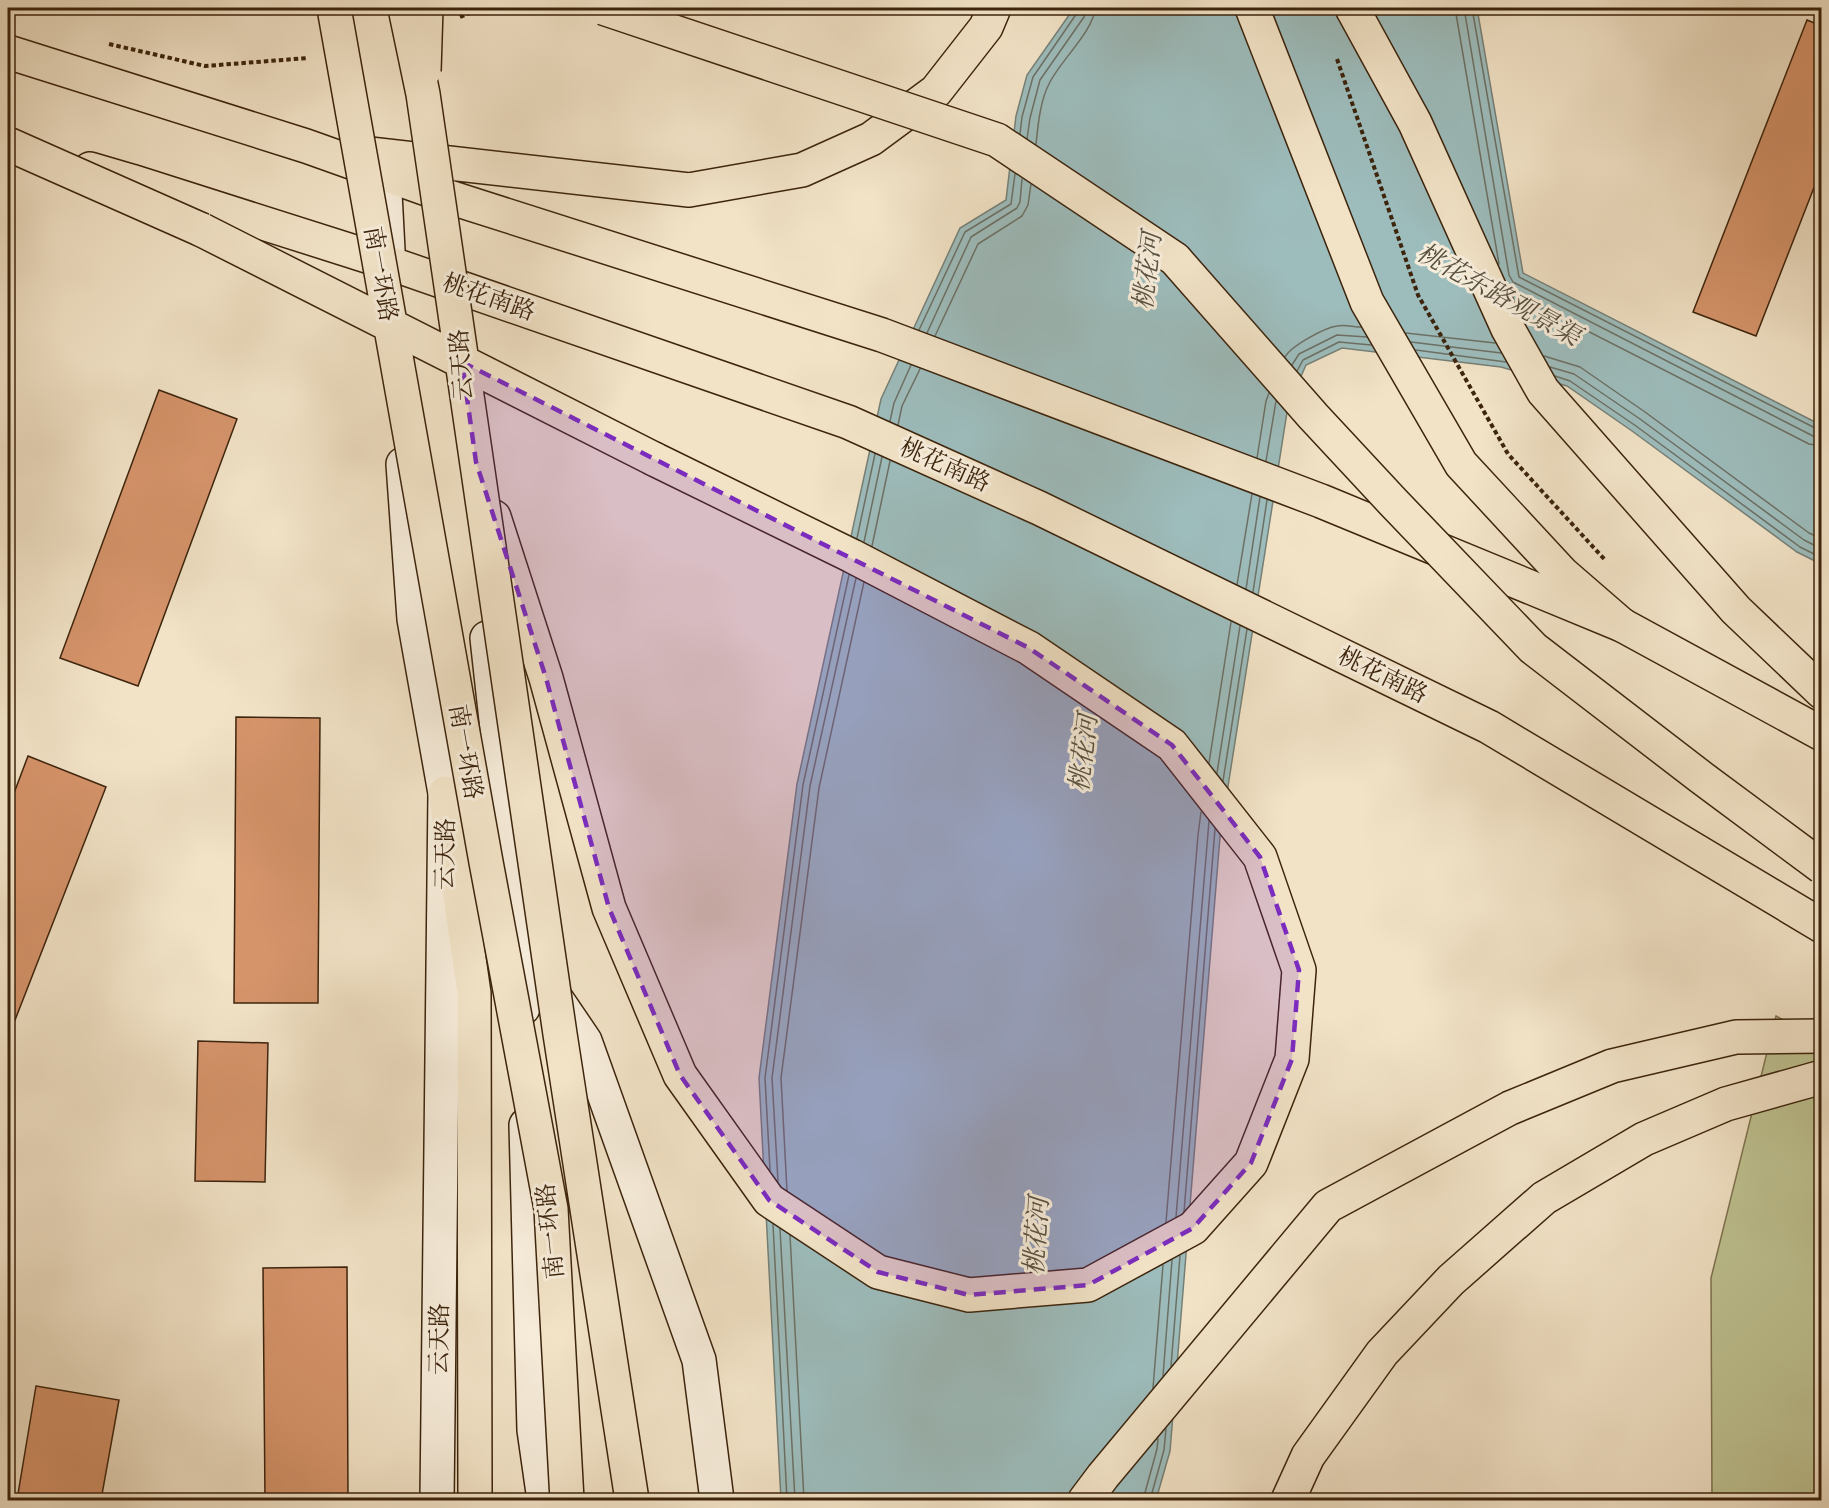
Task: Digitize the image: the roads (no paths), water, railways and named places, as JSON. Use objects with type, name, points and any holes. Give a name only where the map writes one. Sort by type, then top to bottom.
[{"type":"main road","name":"南一环路","points":[[334,8],[486,862],[551,1209],[567,1500]]},
{"type":"main road","name":"南一环路","points":[[405,8],[423,94],[560,1034],[632,1500]]},
{"type":"main road","points":[[423,94],[426,8]]},
{"type":"main road","points":[[603,8],[998,140],[1175,259],[1313,416],[1533,648],[1821,867]]},
{"type":"main road","points":[[306,146],[689,190],[802,170],[871,139],[936,91],[986,27],[994,8]]},
{"type":"main road","points":[[1252,8],[1367,302],[1461,464],[1562,573],[1622,625]]},
{"type":"main road","points":[[1352,8],[1415,123],[1508,329],[1543,391],[1736,610],[1821,692]]},
{"type":"main road","points":[[8,52],[306,146],[452,198],[882,335],[1321,501],[1622,625],[1821,734]]},
{"type":"main road","points":[[8,146],[202,230],[643,454],[852,556],[1029,648],[1172,745],[1260,857],[1299,970],[1292,1059],[1251,1163],[1193,1228],[1088,1285],[969,1295],[878,1272],[769,1200],[680,1075],[609,908],[546,678],[476,462]]},
{"type":"main road","name":"桃花南路","points":[[8,146],[131,181],[456,285],[848,422],[1040,508],[1489,727],[1821,926]]},
{"type":"main road","name":"云天路","points":[[384,174],[414,619],[446,792],[437,1500]]},
{"type":"main road","name":"云天路","points":[[452,198],[468,467],[521,947],[534,1430],[544,1500]]},
{"type":"main road","points":[[446,792],[474,993],[475,1500]]},
{"type":"main road","points":[[521,947],[585,1041],[699,1360],[717,1500]]},
{"type":"main road","points":[[1085,1500],[1328,1206],[1510,1108],[1612,1066],[1736,1037],[1821,1036]]},
{"type":"main road","points":[[1288,1500],[1308,1456],[1382,1353],[1451,1280],[1544,1198],[1644,1139],[1726,1104],[1821,1077]]},
{"type":"water","points":[[1074,8],[1477,8],[1523,273],[1821,425],[1821,564],[1797,552],[1567,386],[1501,367],[1342,348],[1306,365],[1288,406],[1220,837],[1170,1451],[1156,1500],[781,1500],[759,1078],[797,784],[881,399],[960,228],[1006,200],[1016,116],[1027,75]]},
{"type":"water label","name":"桃花河","points":[[1147,271]]},
{"type":"water label","name":"桃花东路观景渠","points":[[1499,294]]},
{"type":"water label","name":"桃花河","points":[[1083,753]]},
{"type":"water label","name":"桃花河","points":[[1036,1236]]}]
